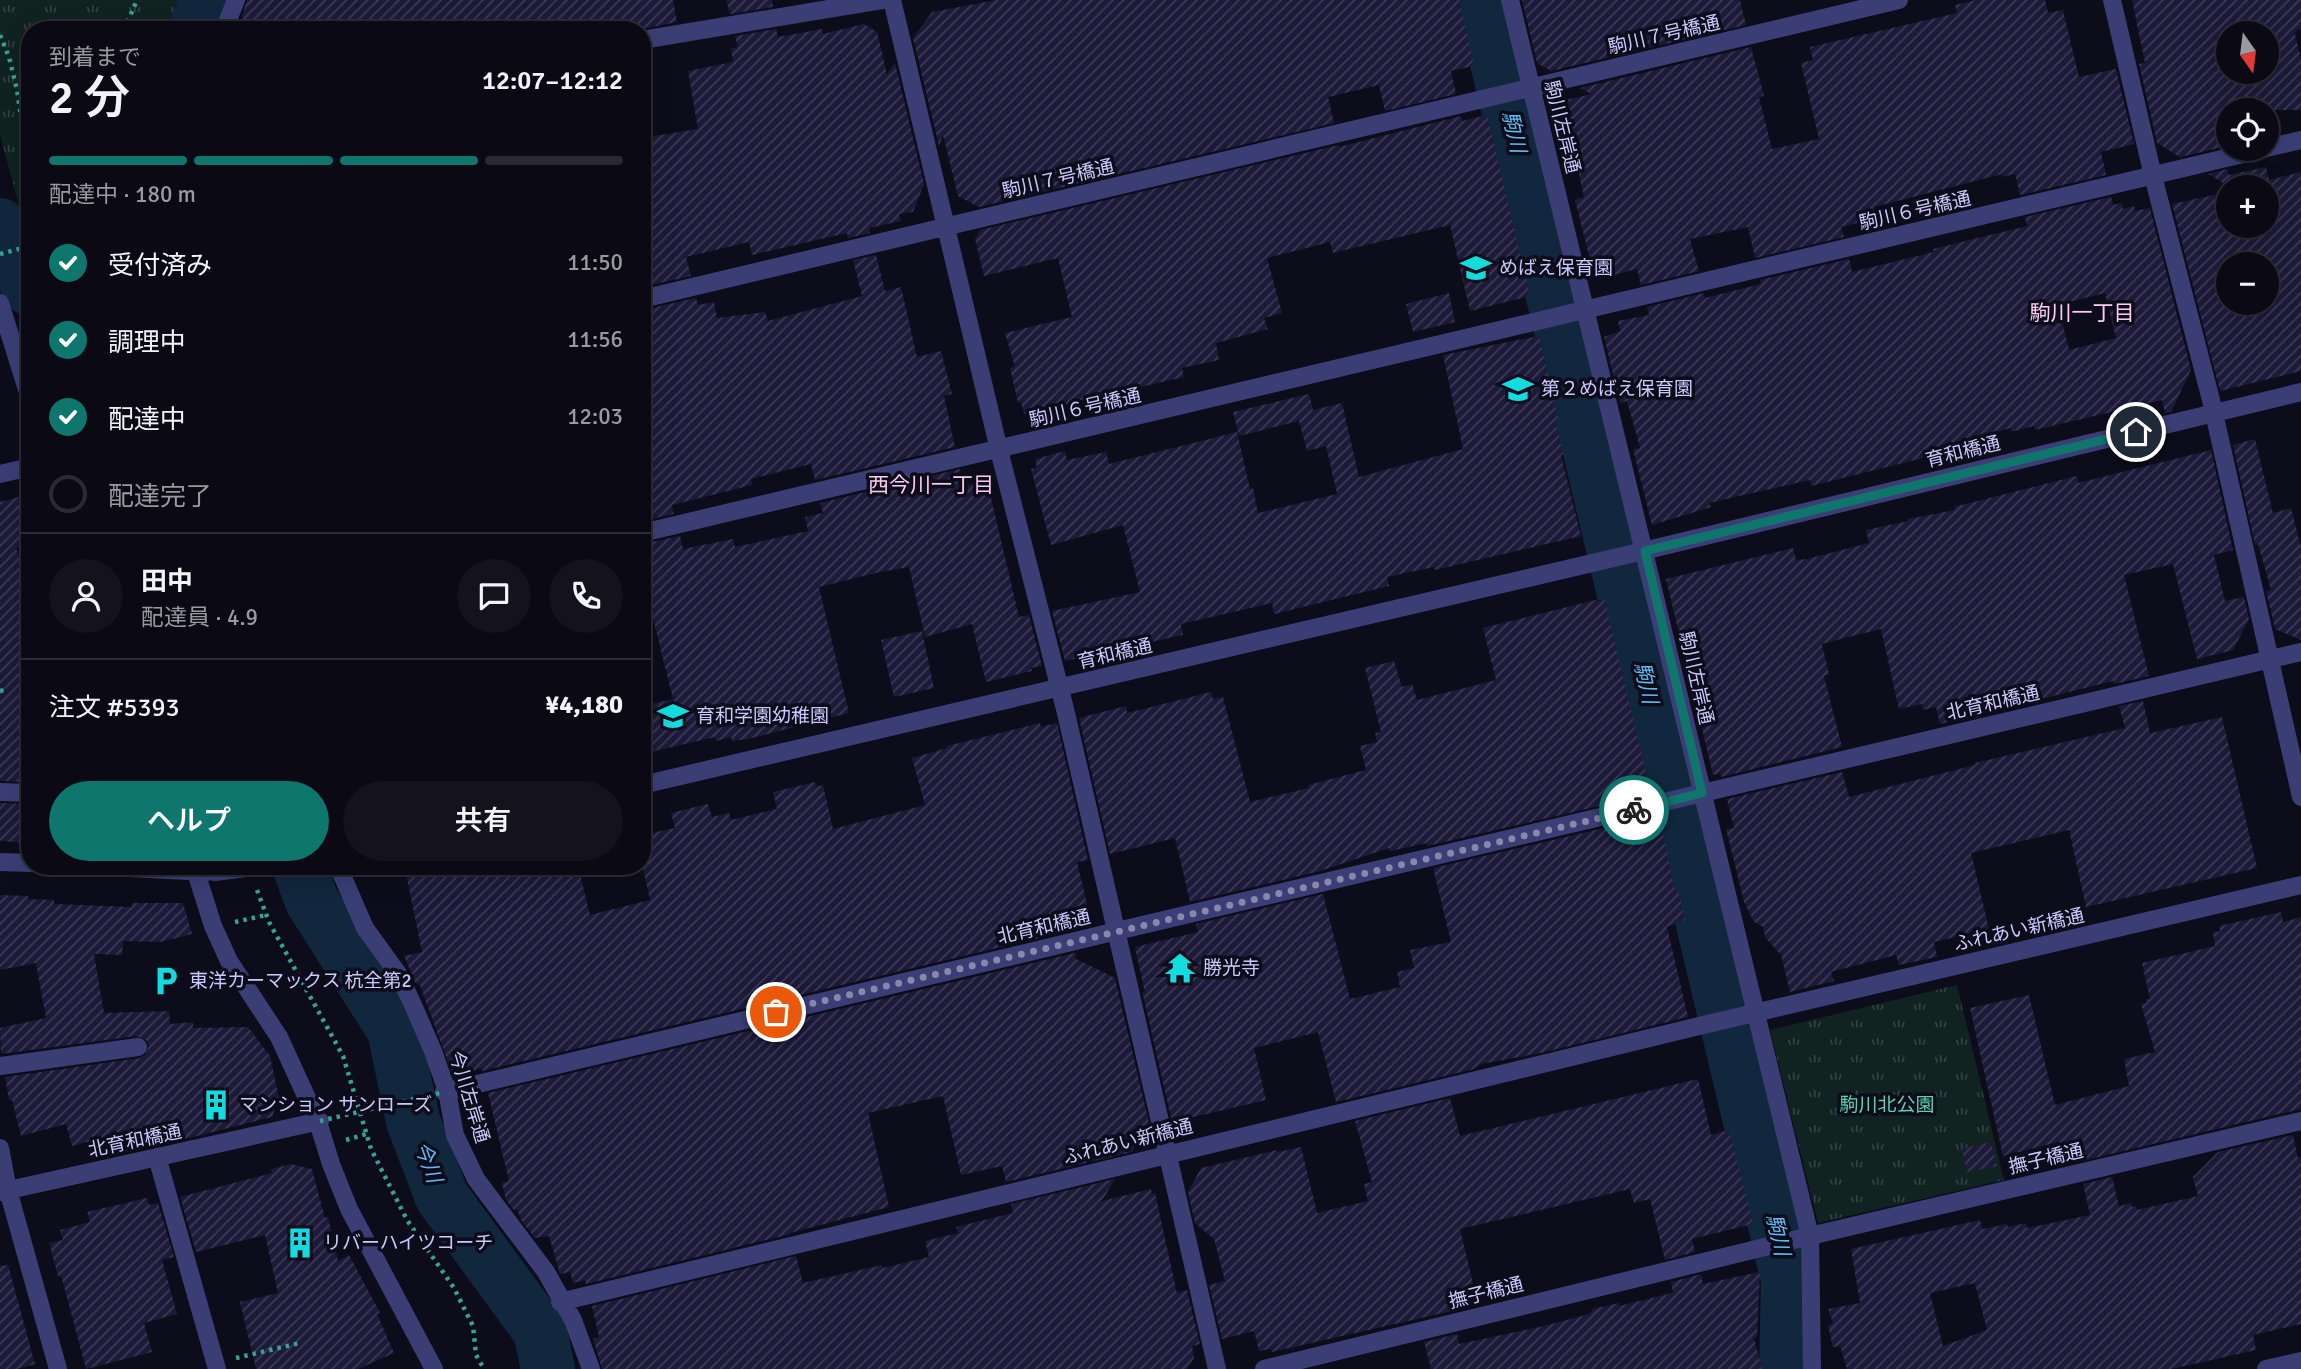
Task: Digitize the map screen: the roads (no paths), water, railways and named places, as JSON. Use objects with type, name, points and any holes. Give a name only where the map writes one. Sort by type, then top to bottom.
[{"type":"street","points":[[228,21],[236,0]]},
{"type":"street","points":[[651,39],[883,0]]},
{"type":"street","points":[[892,0],[999,450],[1060,689],[1217,1369]]},
{"type":"street","name":"駒川左岸通","points":[[1510,0],[1526,89],[1805,1237],[1812,1369]]},
{"type":"street","name":"駒川７号橋通","points":[[651,297],[1899,0]]},
{"type":"street","points":[[2112,0],[2153,176],[2214,412],[2301,797]]},
{"type":"street","name":"駒川６号橋通","points":[[2279,145],[2301,140]]},
{"type":"street","name":"駒川６号橋通","points":[[651,531],[2216,160]]},
{"type":"street","points":[[0,303],[21,370]]},
{"type":"street","name":"育和橋通","points":[[651,783],[1596,563],[2301,393]]},
{"type":"street","points":[[0,474],[21,469]]},
{"type":"street","name":"北育和橋通","points":[[446,1092],[2301,652]]},
{"type":"street","points":[[0,792],[21,793]]},
{"type":"street","points":[[0,862],[21,863]]},
{"type":"street","points":[[197,875],[213,926],[229,961],[279,1037],[319,1122],[331,1164],[349,1209],[434,1369]]},
{"type":"street","name":"今川左岸通","points":[[342,875],[365,928],[399,975],[433,1051],[456,1135],[476,1180],[546,1272],[573,1320],[591,1369]]},
{"type":"street","name":"ふれあい新橋通","points":[[560,1301],[1706,1024],[2301,885]]},
{"type":"street","points":[[0,1066],[138,1047]]},
{"type":"street","name":"撫子橋通","points":[[1264,1369],[1805,1237],[2301,1121]]},
{"type":"street","name":"北育和橋通","points":[[4,1191],[319,1122]]},
{"type":"street","points":[[0,1147],[4,1191],[58,1369]]},
{"type":"street","points":[[157,1157],[216,1366]]},
{"type":"street","points":[[2266,1369],[2301,1361]]},
{"type":"waterway","name":"今川","points":[[199,21],[207,0]]},
{"type":"waterway","name":"駒川","points":[[1482,0],[1788,1280],[1786,1369]]},
{"type":"waterway","points":[[0,225],[5,245],[21,273]]},
{"type":"waterway","name":"今川","points":[[302,875],[312,901],[394,1030],[413,1121],[442,1197],[540,1331],[548,1369]]},
{"type":"place","name":"めばえ保育園","points":[[1476,268]]},
{"type":"place","name":"第２めばえ保育園","points":[[1518,389]]},
{"type":"place","name":"育和学園幼稚園","points":[[673,716]]},
{"type":"place","name":"勝光寺","points":[[1180,968]]},
{"type":"place","name":"東洋カーマックス 杭全第2","points":[[166,981]]},
{"type":"place","name":"マンション サンローズ","points":[[216,1105]]},
{"type":"place","name":"リバーハイツコーチ","points":[[300,1243]]},
{"type":"district","name":"駒川一丁目","points":[[2082,313]]},
{"type":"district","name":"西今川一丁目","points":[[931,485]]},
{"type":"park label","name":"駒川北公園","points":[[1887,1105]]}]
